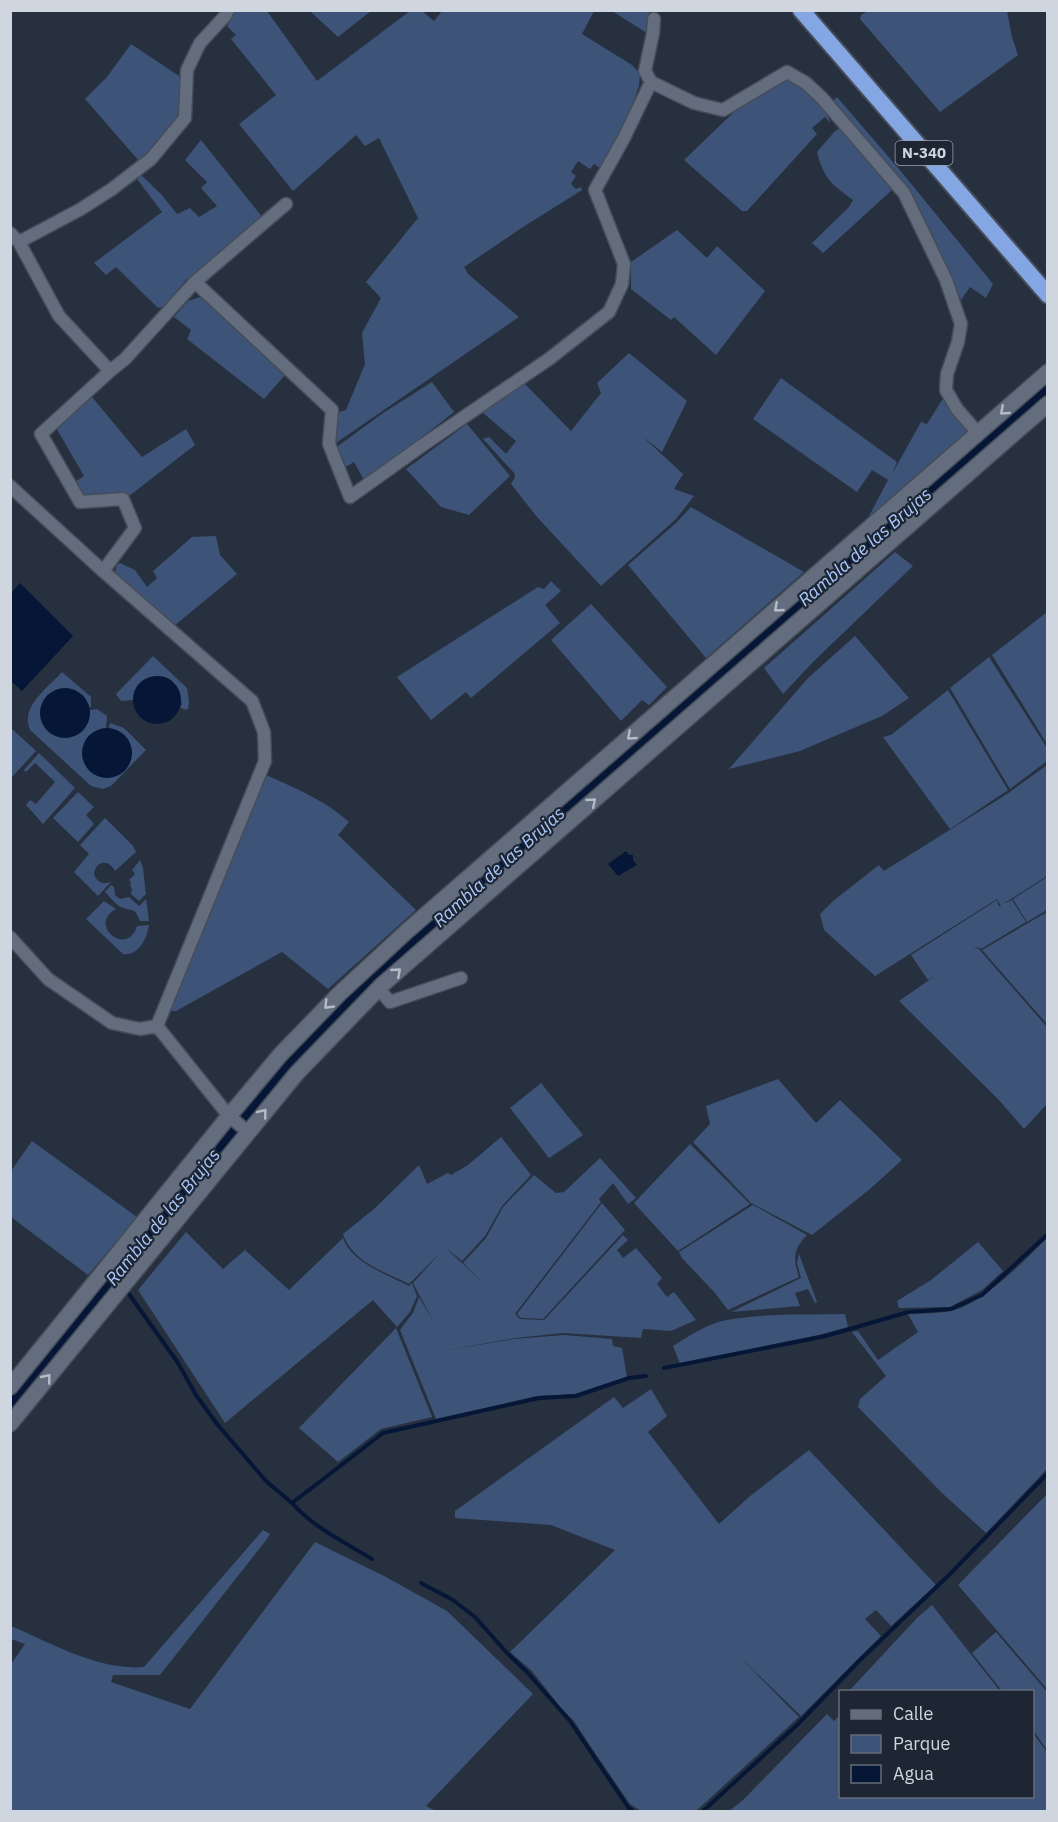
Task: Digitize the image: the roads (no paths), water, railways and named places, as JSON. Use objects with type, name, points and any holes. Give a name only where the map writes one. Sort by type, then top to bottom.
[{"type":"highway","name":"N-340","points":[[801,10],[1047,295]]},
{"type":"street","points":[[110,371],[59,316],[15,238],[81,209],[151,159],[185,118],[187,70],[200,43],[228,10]]},
{"type":"street","points":[[654,20],[645,71],[651,82],[694,103],[723,110],[787,72],[806,83],[822,98],[903,193],[946,280],[961,324],[958,342],[947,374],[946,390],[957,409],[978,433]]},
{"type":"street","points":[[195,282],[332,410],[329,444],[350,497],[549,359],[609,312],[622,284],[624,264],[595,190],[624,138],[651,82]]},
{"type":"street","points":[[103,571],[135,528],[123,500],[80,502],[41,434],[125,359],[195,282],[286,204]]},
{"type":"street","points":[[10,1387],[280,1055],[339,994],[1047,372]]},
{"type":"street","points":[[10,1424],[247,1130],[297,1073],[379,989],[1047,404]]},
{"type":"street","points":[[10,486],[252,701],[264,732],[265,761],[157,1026]]},
{"type":"street","points":[[10,937],[48,979],[111,1023],[140,1029],[157,1026]]},
{"type":"street","points":[[379,989],[390,1002],[461,978]]},
{"type":"street","points":[[157,1026],[230,1118],[247,1130]]},
{"type":"water","name":"Rambla de las Brujas","points":[[1047,378],[1047,398],[374,987],[11,1417],[11,1393],[226,1127],[335,1003]]},
{"type":"water","points":[[20,583],[73,636],[22,691],[10,680],[11,593]]},
{"type":"water","points":[[152,676],[162,676],[174,683],[181,695],[181,705],[174,717],[162,724],[152,724],[137,713],[133,705],[133,695],[144,680]]},
{"type":"water","points":[[60,688],[70,688],[83,695],[90,708],[90,718],[83,731],[70,738],[60,738],[51,734],[44,727],[40,718],[40,708],[44,699],[51,692]]},
{"type":"water","points":[[107,728],[116,730],[127,739],[132,753],[130,762],[121,773],[107,778],[98,776],[87,767],[82,753],[84,744],[93,733]]},
{"type":"water","points":[[626,851],[629,855],[633,855],[633,860],[637,865],[618,876],[608,864]]},
{"type":"waterway","points":[[664,1368],[826,1336],[908,1312],[951,1309],[982,1295],[1048,1234]]},
{"type":"waterway","points":[[129,1294],[178,1363],[196,1395],[217,1424],[266,1481],[292,1503],[383,1433],[539,1398],[576,1396],[629,1378],[646,1376]]},
{"type":"waterway","points":[[702,1812],[798,1724],[859,1661],[950,1574],[1048,1473]]},
{"type":"waterway","points":[[292,1503],[319,1527],[372,1559]]},
{"type":"waterway","points":[[421,1583],[453,1600],[475,1617],[527,1672],[570,1721],[628,1807],[634,1812]]}]
